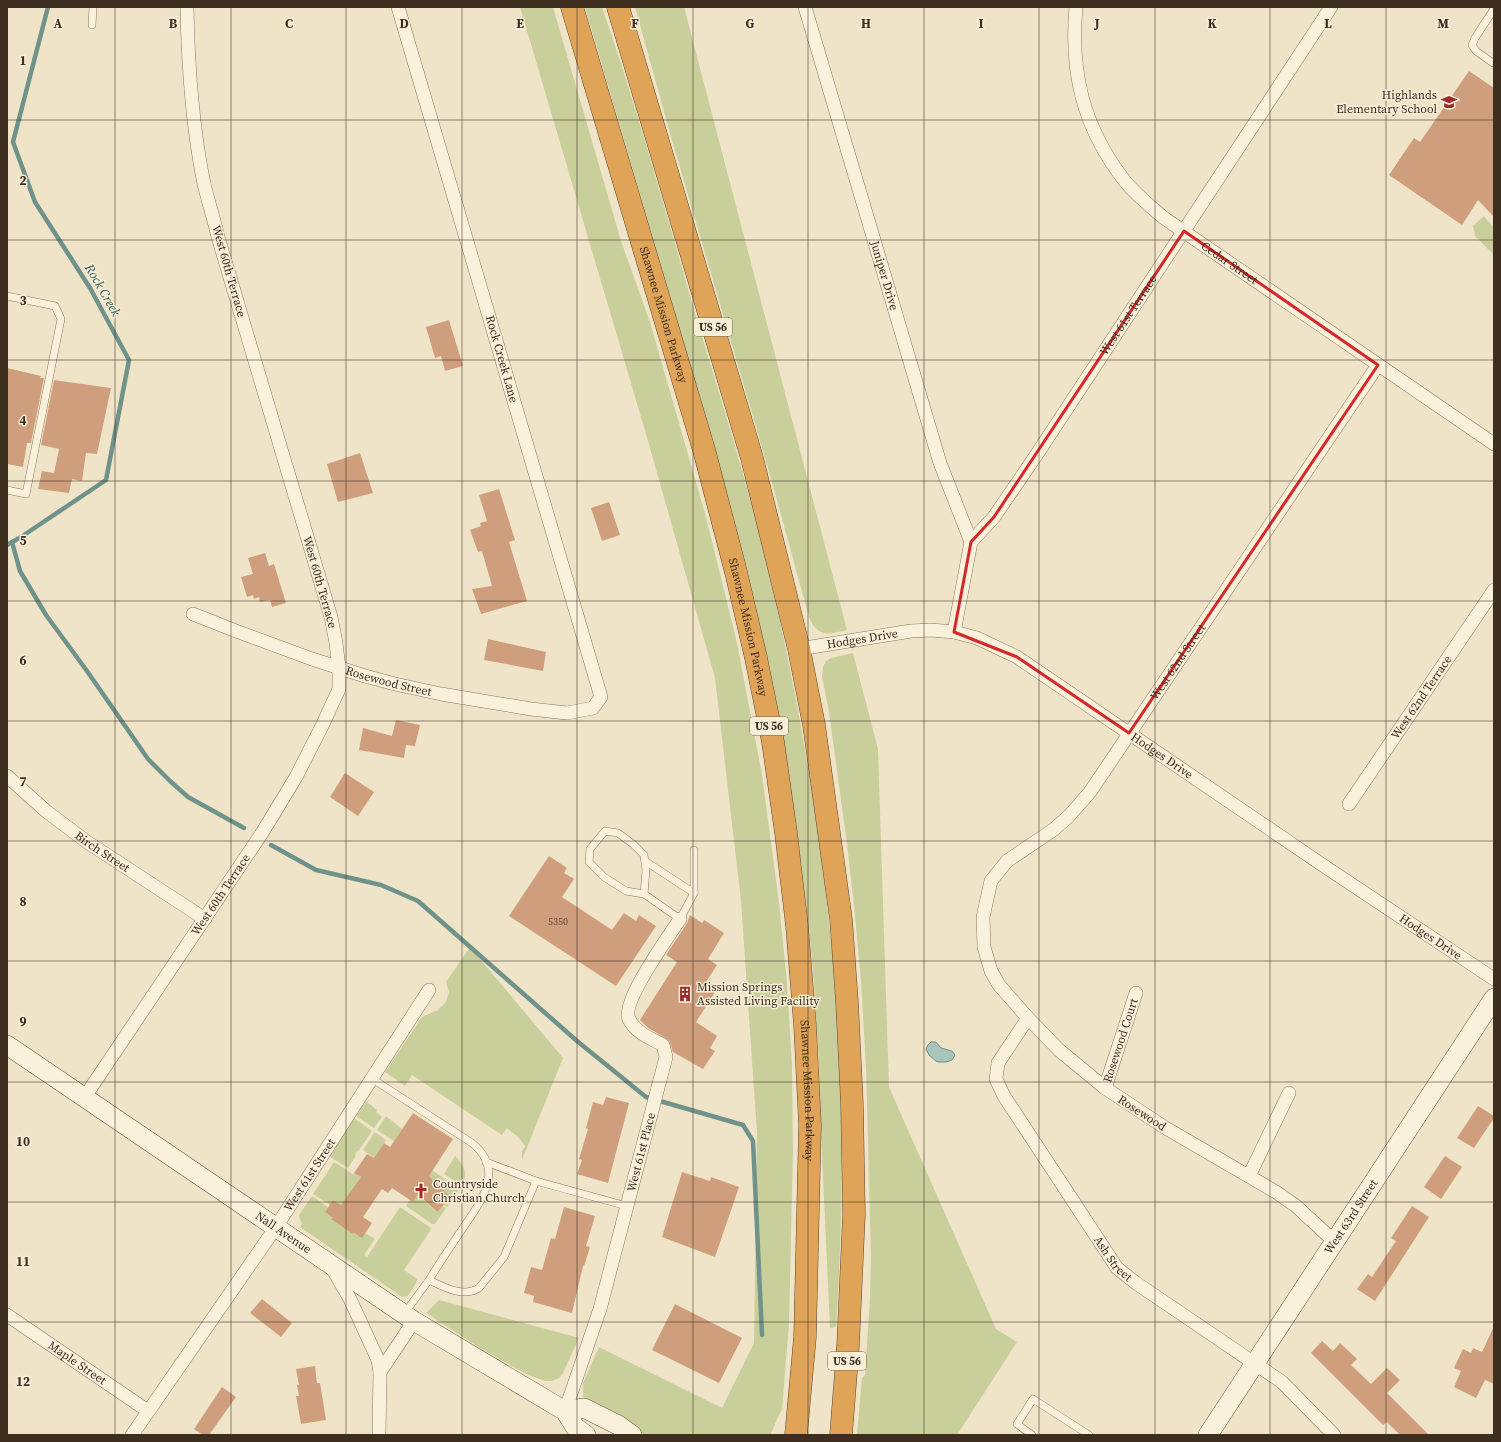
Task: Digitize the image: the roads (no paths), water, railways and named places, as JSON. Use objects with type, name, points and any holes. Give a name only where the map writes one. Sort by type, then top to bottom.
[{"type":"highway","name":"Shawnee Mission Parkway","points":[[572,7],[704,450],[738,579],[756,658],[772,742],[786,833],[797,926],[805,1025],[810,1125],[805,1337],[793,1430]]},
{"type":"highway","name":"US 56","points":[[618,7],[752,458],[799,649],[814,725],[840,911],[847,1002],[852,1104],[854,1214],[848,1346],[841,1435]]},
{"type":"main road","name":"West 63rd Street","points":[[1208,1435],[1494,998]]},
{"type":"main road","name":"Nall Avenue","points":[[7,1045],[409,1318],[565,1411],[575,1427],[586,1435]]},
{"type":"main road","points":[[565,1411],[584,1408],[618,1425],[632,1435]]},
{"type":"street","name":"West 60th Terrace","points":[[84,1098],[262,833],[296,777],[339,689],[339,668],[331,617],[204,184],[195,128],[188,61],[187,7]]},
{"type":"street","name":"Rock Creek Lane","points":[[398,7],[601,697],[593,708]]},
{"type":"street","name":"Juniper Drive","points":[[805,7],[940,463],[971,542]]},
{"type":"street","name":"Cedar Street","points":[[1076,7],[1074,28],[1075,67],[1083,104],[1100,145],[1124,180],[1139,196],[1164,218],[1494,444]]},
{"type":"street","name":"West 61st Terrace","points":[[971,542],[994,517],[1331,7]]},
{"type":"street","name":"West 62nd Street","points":[[984,947],[983,917],[991,881],[1007,861],[1053,830],[1069,816],[1090,792],[1378,365]]},
{"type":"street","points":[[954,632],[971,542]]},
{"type":"street","name":"West 62nd Terrace","points":[[1349,804],[1494,590]]},
{"type":"street","name":"Rosewood Street","points":[[193,614],[339,668],[403,686],[531,709],[567,713],[593,708]]},
{"type":"street","name":"Hodges Drive","points":[[799,649],[911,631],[932,630],[954,632],[977,638],[1017,657],[1324,866],[1494,979]]},
{"type":"street","name":"Birch Street","points":[[7,776],[46,811],[82,837],[205,919]]},
{"type":"street","name":"West 61st Place","points":[[565,1411],[600,1309],[666,1057],[663,1045],[636,1030],[628,1018],[628,1007],[634,993],[680,920]]},
{"type":"street","name":"Rosewood","points":[[984,947],[991,971],[999,985],[1059,1050],[1105,1088],[1164,1127],[1249,1176],[1296,1206],[1335,1242]]},
{"type":"street","name":"West 61st Street","points":[[132,1435],[276,1227],[429,990]]},
{"type":"street","name":"Rosewood Court","points":[[1105,1088],[1136,993]]},
{"type":"street","name":"Ash Street","points":[[1028,1018],[998,1062],[996,1079],[1004,1096],[1117,1268],[1136,1283],[1282,1382],[1334,1435]]},
{"type":"street","points":[[1249,1176],[1289,1093]]},
{"type":"street","points":[[325,1261],[338,1277],[375,1352],[380,1372],[379,1435]]},
{"type":"street","name":"Maple Street","points":[[7,1315],[148,1411]]},
{"type":"street","points":[[380,1372],[409,1318]]},
{"type":"lane","points":[[92,24],[93,7]]},
{"type":"lane","points":[[1493,63],[1476,51],[1472,45],[1474,38],[1494,9]]},
{"type":"lane","points":[[7,296],[55,306],[61,319],[26,494],[7,490]]},
{"type":"lane","points":[[644,894],[646,870],[644,855],[633,844],[618,833],[605,831],[590,849],[589,862],[604,877],[626,890],[644,894],[680,920],[694,893],[694,850]]},
{"type":"lane","points":[[645,861],[694,893]]},
{"type":"lane","points":[[371,1078],[472,1143],[480,1150],[486,1162],[488,1179],[484,1196],[429,1280],[409,1318]]},
{"type":"lane","points":[[486,1162],[536,1181],[627,1206]]},
{"type":"lane","points":[[429,1280],[454,1291],[474,1291],[479,1288],[504,1257],[536,1181]]},
{"type":"lane","points":[[1032,1435],[1017,1424],[1033,1399],[1089,1435]]},
{"type":"water","points":[[931,1042],[936,1042],[941,1048],[952,1051],[955,1055],[952,1060],[937,1062],[929,1055],[926,1049]]},
{"type":"waterway","name":"Rock Creek","points":[[7,545],[106,480],[129,360],[90,288],[35,202],[13,142],[48,7]]},
{"type":"waterway","points":[[12,542],[20,571],[46,615],[148,759],[188,797],[244,828]]},
{"type":"waterway","points":[[271,845],[316,870],[381,885],[418,901],[577,1041],[646,1097],[743,1125],[753,1141],[762,1335]]},
{"type":"place","name":"Highlands Elementary School","points":[[1449,102]]},
{"type":"place","name":"Mission Springs Assisted Living Facility","points":[[685,994]]},
{"type":"place","name":"Countryside Christian Church","points":[[421,1191]]}]
